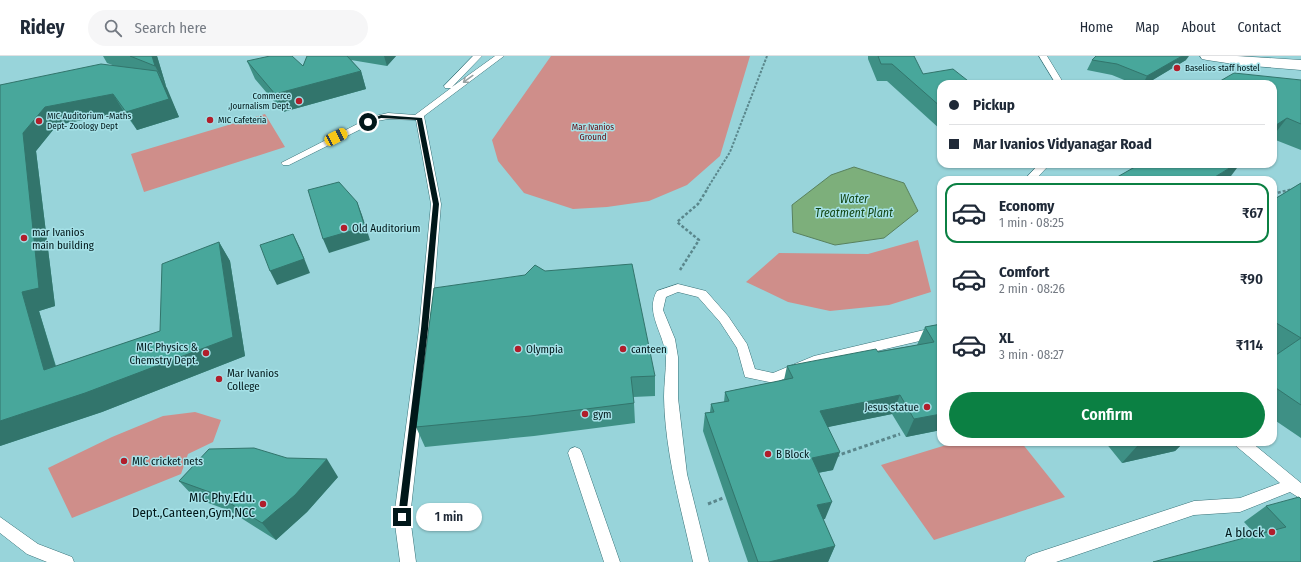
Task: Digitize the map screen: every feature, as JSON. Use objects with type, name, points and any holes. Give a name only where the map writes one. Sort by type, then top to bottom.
[{"type":"street","points":[[1207,56],[1240,61],[1301,65]]},
{"type":"lane","points":[[419,117],[478,56]]},
{"type":"lane","points":[[286,163],[374,119],[388,116],[419,117],[500,56]]},
{"type":"lane","points":[[1043,56],[1058,80]]},
{"type":"lane","points":[[408,562],[402,517],[425,329],[436,204],[419,117]]},
{"type":"lane","points":[[1033,176],[1041,168]]},
{"type":"lane","points":[[700,562],[680,474],[671,398],[672,358],[669,339],[657,310],[661,294],[678,288],[702,294],[724,319],[743,347],[750,373],[774,378],[814,361],[937,332]]},
{"type":"lane","points":[[1246,446],[1297,488]]},
{"type":"lane","points":[[575,453],[612,562]]},
{"type":"lane","points":[[1033,562],[1194,508],[1240,504],[1297,488]]},
{"type":"lane","points":[[0,524],[33,549],[66,562]]},
{"type":"path","points":[[678,288],[680,268],[699,240],[678,222],[698,204],[730,152],[767,56]]},
{"type":"path","points":[[1223,173],[1229,176]]},
{"type":"path","points":[[1277,193],[1298,188]]},
{"type":"path","points":[[829,458],[900,434]]},
{"type":"green space","name":"Mar Ivanios Ground","points":[[551,56],[750,56],[720,156],[687,185],[649,201],[607,207],[573,209],[524,193],[498,161],[492,140]]},
{"type":"green space","points":[[265,114],[285,147],[144,192],[131,154]]},
{"type":"green space","points":[[918,240],[931,292],[889,305],[830,311],[788,302],[746,282],[779,253],[868,254]]},
{"type":"green space","name":"MIC cricket nets","points":[[195,412],[221,420],[213,442],[188,454],[181,474],[72,518],[48,468],[112,437],[163,416]]},
{"type":"green space","points":[[943,446],[1024,446],[1065,497],[934,540],[881,465]]},
{"type":"water","name":"Water Treatment Plant","points":[[854,167],[904,183],[918,211],[884,238],[835,245],[793,232],[792,205],[831,175]]},
{"type":"building","points":[[130,56],[152,56],[155,66]]},
{"type":"building","points":[[270,56],[292,56],[303,66],[307,56],[347,56],[361,71],[275,94],[247,61]]},
{"type":"building","points":[[878,56],[914,56],[923,74],[953,69],[967,80],[937,80],[937,103],[892,64],[881,64]]},
{"type":"building","points":[[1096,56],[1182,56],[1147,76],[1117,64],[1092,60]]},
{"type":"building","points":[[101,64],[157,71],[169,99],[126,112],[113,94],[45,107],[23,133],[39,288],[22,292],[44,370],[160,331],[162,264],[219,242],[233,337],[85,393],[0,421],[0,85]]},
{"type":"building","points":[[1234,73],[1301,80],[1301,124],[1287,118],[1277,124],[1277,80],[1222,80]]},
{"type":"building","points":[[1133,168],[1230,168],[1216,176],[1119,176]]},
{"type":"building","name":"Old Auditorium","points":[[339,182],[357,202],[365,227],[323,239],[308,190]]},
{"type":"building","points":[[1301,183],[1301,338],[1277,323],[1277,198]]},
{"type":"building","points":[[293,234],[304,259],[270,271],[260,245]]},
{"type":"building","points":[[632,264],[655,376],[631,377],[634,403],[530,416],[416,427],[434,288],[525,275],[535,265],[545,271]]},
{"type":"building","name":"B Block","points":[[937,325],[937,415],[914,419],[900,395],[820,411],[840,452],[812,458],[832,502],[817,505],[835,546],[769,562],[758,562],[705,413],[714,412],[711,404],[729,401],[725,392],[793,378],[787,366],[876,349],[878,352],[934,342],[925,327]]},
{"type":"building","points":[[1301,338],[1301,405],[1277,389],[1277,354]]},
{"type":"building","points":[[254,448],[287,458],[327,459],[295,495],[262,523],[215,494],[179,481],[209,449]]},
{"type":"building","points":[[1299,497],[1301,499],[1301,562],[1153,562],[1286,527],[1266,506]]},
{"type":"place","name":"Baselios staff hostel","points":[[1177,68]]},
{"type":"place","name":"Commerce ,Journalism Dept.","points":[[299,101]]},
{"type":"place","name":"MIC Cafeteria","points":[[210,120]]},
{"type":"place","name":"MIC Auditorium -Maths Dept- Zoology Dept","points":[[39,121]]},
{"type":"place","name":"Old Auditorium","points":[[344,228]]},
{"type":"place","name":"mar Ivanios main building","points":[[24,238]]},
{"type":"place","name":"Olympia","points":[[518,349]]},
{"type":"place","name":"canteen","points":[[623,349]]},
{"type":"place","name":"MIC Physics & Chemstry Dept.","points":[[206,353]]},
{"type":"place","name":"Mar Ivanios College","points":[[219,379]]},
{"type":"place","name":"Jesus statue","points":[[927,407]]},
{"type":"place","name":"gym","points":[[585,414]]},
{"type":"place","name":"B Block","points":[[768,454]]},
{"type":"place","name":"MIC cricket nets","points":[[124,461]]},
{"type":"place","name":"MIC Phy.Edu. Dept.,Canteen,Gym,NCC","points":[[263,504]]},
{"type":"place","name":"A block","points":[[1272,532]]},
{"type":"route","points":[[368,122],[388,116],[419,118],[436,204],[425,329],[402,517]]}]
